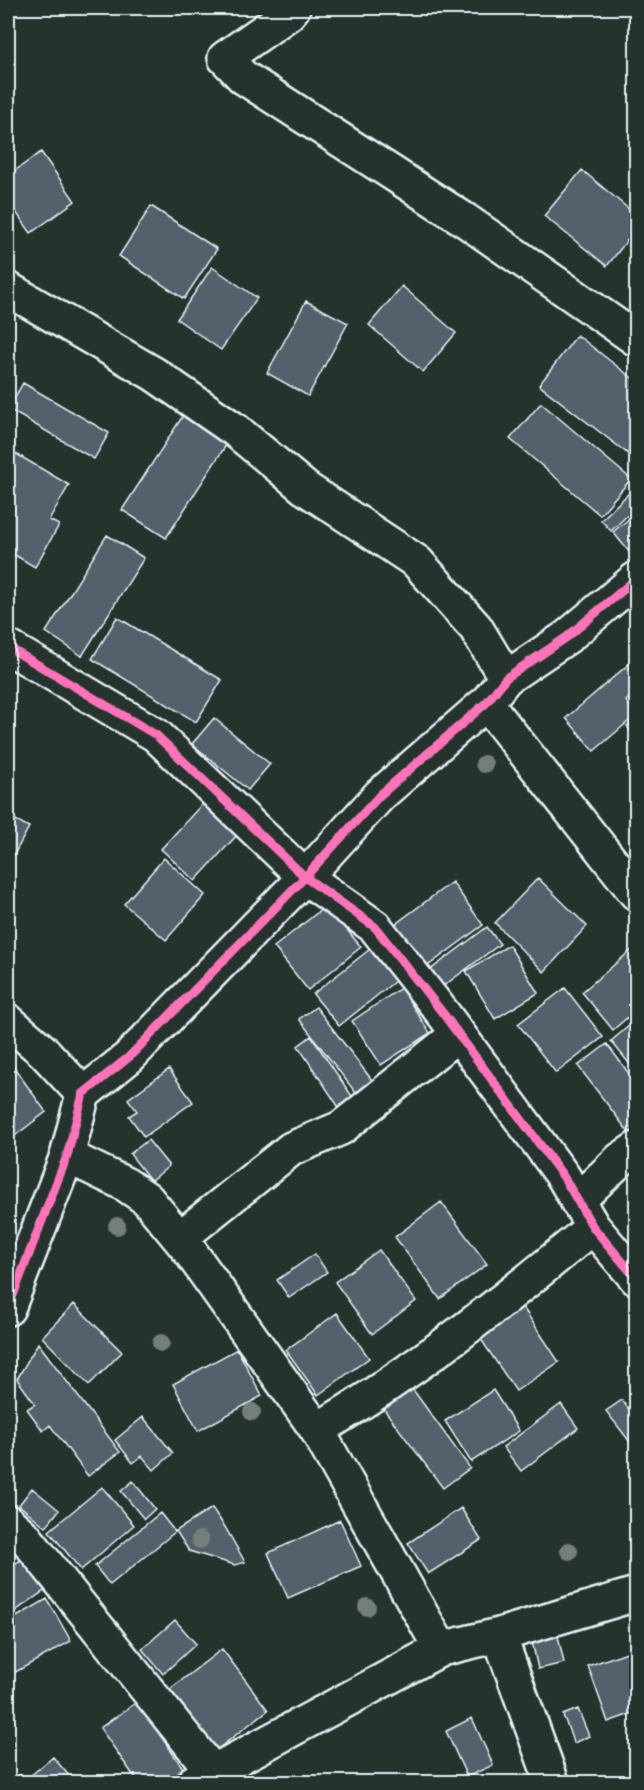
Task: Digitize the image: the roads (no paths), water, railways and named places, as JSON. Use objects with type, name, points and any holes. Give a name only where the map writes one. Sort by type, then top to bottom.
[{"type":"street","points":[[293,8],[288,15],[225,58],[243,77],[465,220],[636,339]]},
{"type":"street","points":[[8,289],[154,374],[235,430],[305,488],[417,562],[476,628],[496,691],[636,893]]},
{"type":"street","points":[[8,1308],[67,1156],[83,1094],[129,1057],[305,877],[380,795],[496,691],[567,637],[636,579]]},
{"type":"street","points":[[8,647],[156,735],[305,877],[375,927],[458,1034],[563,1176],[585,1214],[636,1278]]},
{"type":"street","points":[[8,1021],[44,1052],[83,1094]]},
{"type":"street","points":[[180,1238],[291,1149],[341,1128],[458,1034]]},
{"type":"street","points":[[318,1430],[374,1396],[454,1338],[585,1214],[621,1159],[636,1149]]},
{"type":"street","points":[[67,1156],[125,1184],[147,1199],[180,1238],[318,1430],[441,1649]]},
{"type":"street","points":[[8,1522],[25,1537],[204,1777],[441,1649],[499,1635],[636,1594]]},
{"type":"street","points":[[499,1635],[552,1782]]}]
